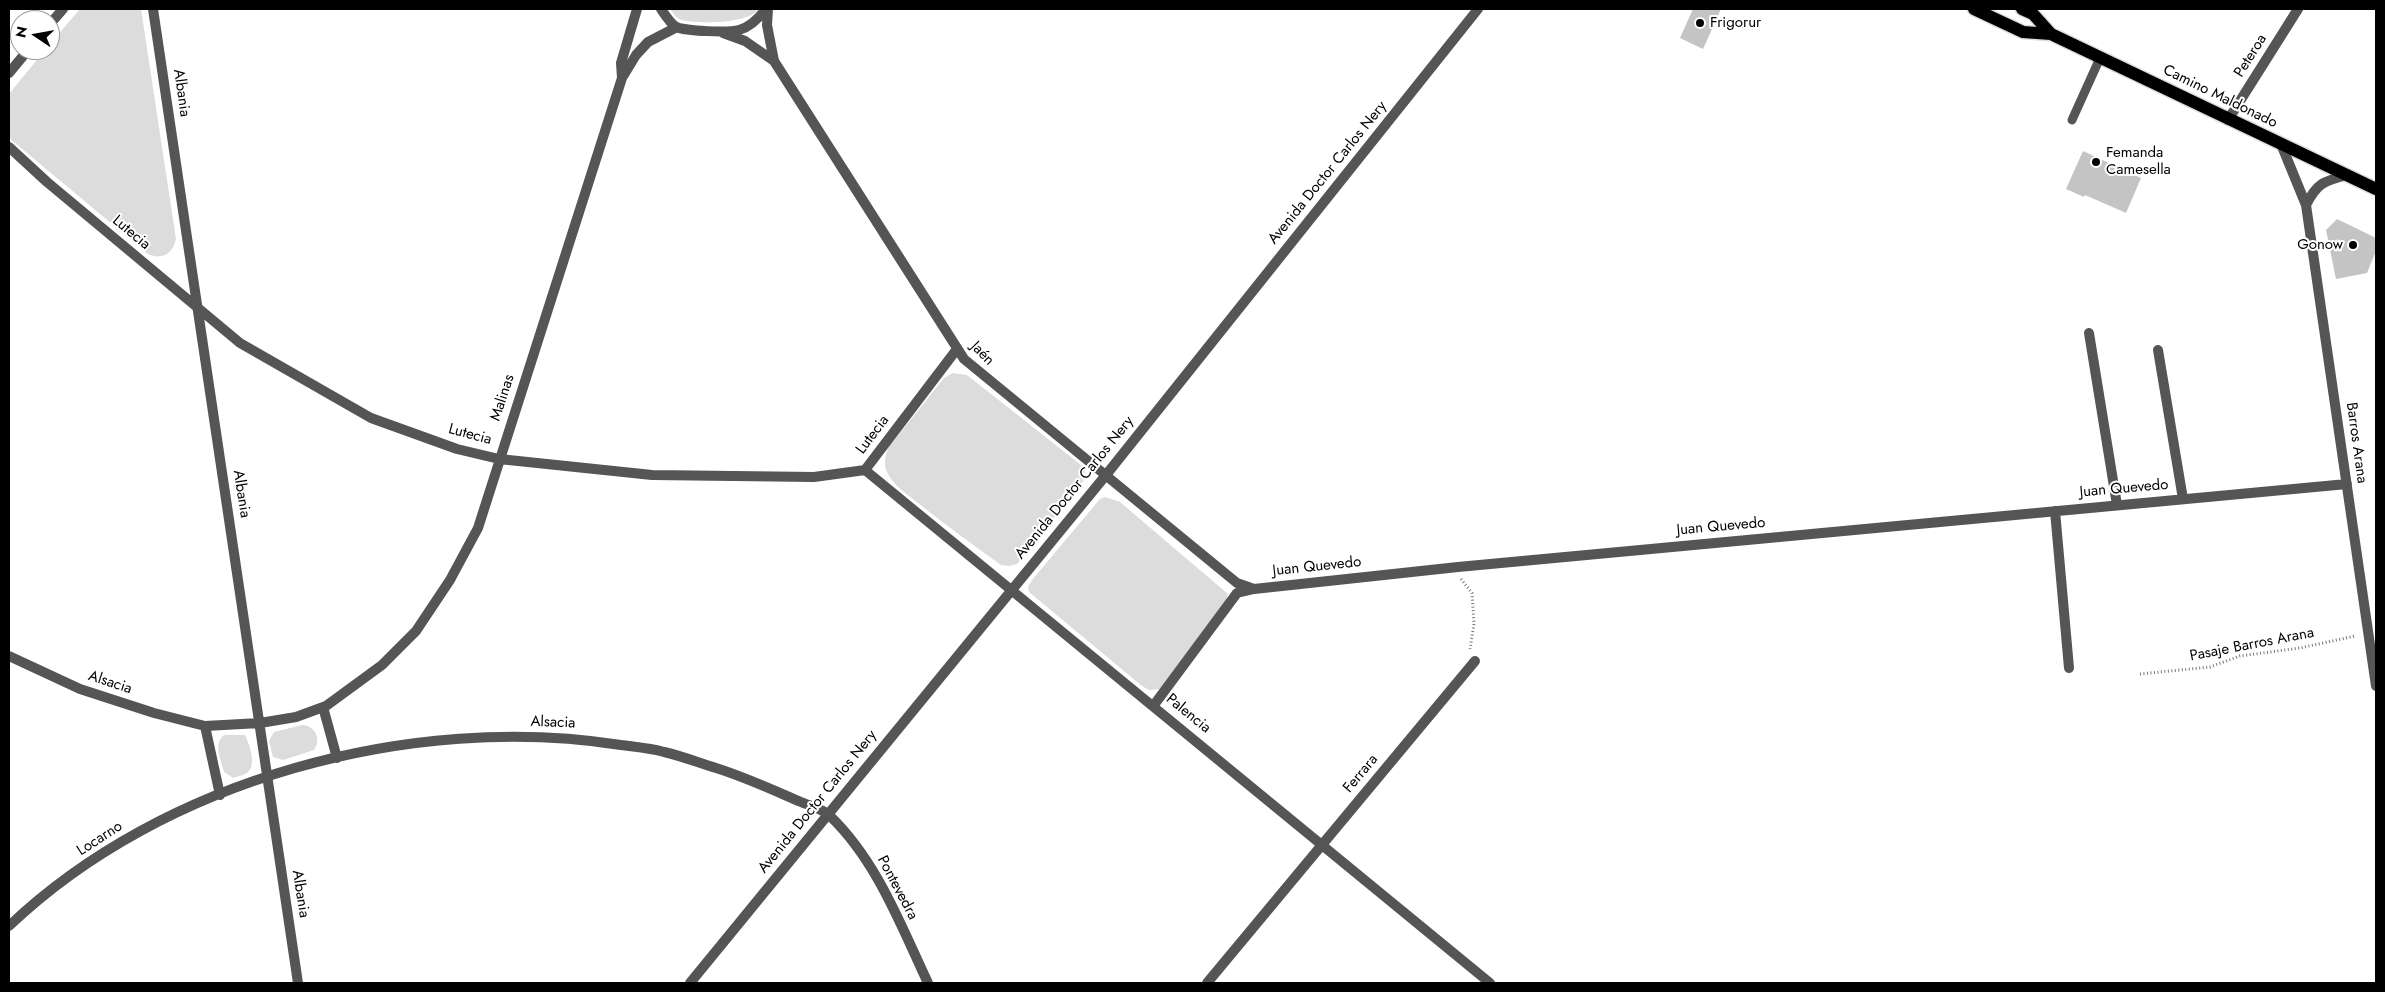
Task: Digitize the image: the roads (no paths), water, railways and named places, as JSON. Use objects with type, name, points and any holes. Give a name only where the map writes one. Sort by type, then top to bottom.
[{"type":"main road","name":"Camino Maldonado","points":[[1974,9],[2023,32],[2050,34],[2376,189]]},
{"type":"main road","name":"Camino Maldonado","points":[[2022,9],[2033,14],[2050,34]]},
{"type":"street","name":"Albania","points":[[153,9],[298,983]]},
{"type":"street","name":"Malinas","points":[[622,78],[621,63],[637,9]]},
{"type":"street","points":[[662,9],[667,18],[677,27],[722,32],[740,30],[756,21],[767,9]]},
{"type":"street","name":"Jaén","points":[[767,9],[767,25],[774,61],[956,349],[978,372],[1237,583],[1254,589]]},
{"type":"street","name":"Avenida Doctor Carlos Nery","points":[[690,983],[1106,475],[1478,9]]},
{"type":"street","name":"Peteroa","points":[[2228,120],[2298,9]]},
{"type":"street","name":"Malinas","points":[[260,723],[296,717],[324,707],[382,665],[416,631],[450,580],[478,528],[622,78],[636,55],[648,42],[677,27]]},
{"type":"street","name":"Jaén","points":[[722,32],[745,41],[774,61]]},
{"type":"street","points":[[9,73],[20,60]]},
{"type":"street","name":"Barros Arana","points":[[2281,144],[2306,205],[2376,686]]},
{"type":"street","name":"Lutecia","points":[[9,147],[240,343],[372,418],[457,449],[499,459],[652,475],[814,477],[865,470],[956,349]]},
{"type":"street","points":[[2306,205],[2317,187],[2324,181],[2347,174]]},
{"type":"street","points":[[2089,333],[2117,505]]},
{"type":"street","points":[[2158,350],[2183,499]]},
{"type":"street","name":"Palencia","points":[[865,470],[1322,843],[1490,983]]},
{"type":"street","name":"Juan Quevedo","points":[[1154,706],[1237,593],[1254,589],[1458,567],[2347,484]]},
{"type":"street","points":[[2055,510],[2069,668]]},
{"type":"street","name":"Alsacia","points":[[9,656],[80,689],[154,713],[205,726],[260,723]]},
{"type":"street","name":"Ferrara","points":[[1207,983],[1475,661]]},
{"type":"street","points":[[324,707],[337,758]]},
{"type":"street","points":[[205,726],[220,794]]},
{"type":"street","name":"Alsacia","points":[[268,777],[364,750],[477,737],[581,739],[664,752],[745,777],[828,814]]},
{"type":"street","name":"Locarno","points":[[9,926],[52,889],[130,837],[169,816],[237,786],[268,777]]},
{"type":"street","name":"Pontevedra","points":[[828,814],[860,852],[876,875],[928,983]]},
{"type":"lane","points":[[2072,120],[2100,58]]},
{"type":"place","name":"Frigorur","points":[[1700,23]]},
{"type":"place","name":"Femanda Camesella","points":[[2096,162]]},
{"type":"place","name":"Gonow","points":[[2353,245]]}]
